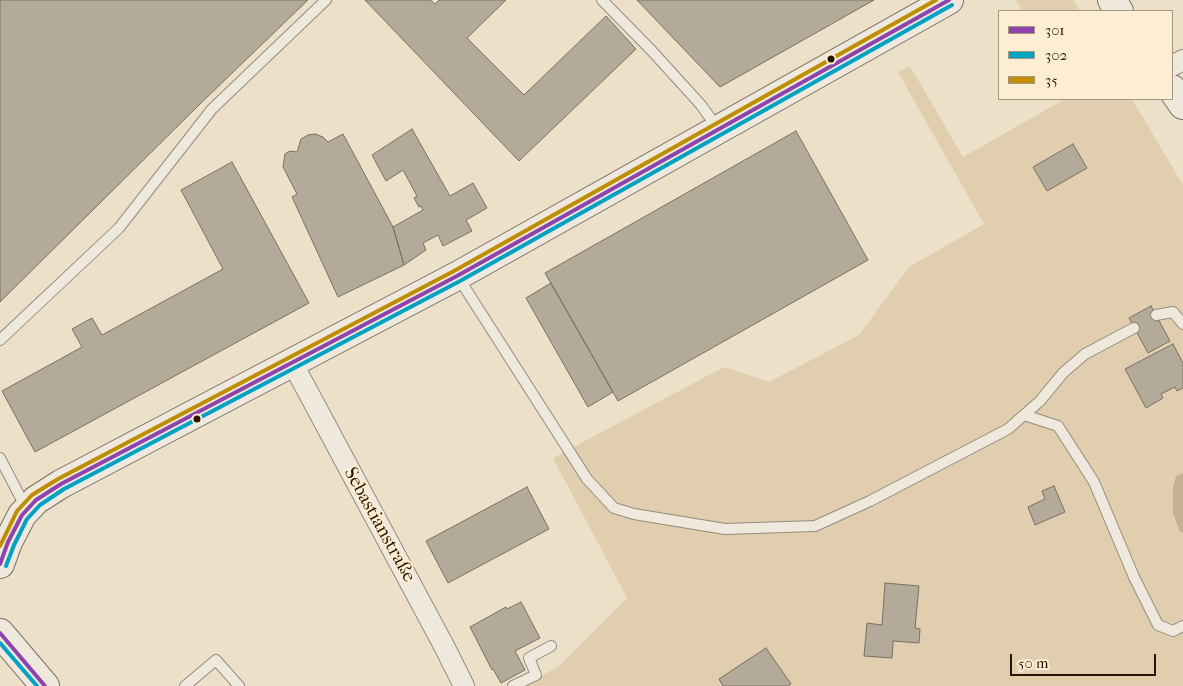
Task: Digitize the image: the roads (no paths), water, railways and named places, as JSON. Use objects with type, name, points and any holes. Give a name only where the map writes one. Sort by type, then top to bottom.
[{"type":"main road","points":[[0,564],[17,524],[27,509],[36,500],[67,480],[293,364],[457,276],[949,0]]},
{"type":"main road","points":[[1173,90],[1183,105]]},
{"type":"main road","points":[[0,633],[44,686]]},
{"type":"street","name":"Sebastianstraße","points":[[293,364],[464,686]]},
{"type":"lane","points":[[0,340],[119,228],[212,110],[326,0]]},
{"type":"lane","points":[[602,0],[701,105],[719,130]]},
{"type":"lane","points":[[457,276],[587,479],[614,508],[634,514],[725,529],[815,526],[870,501],[895,486],[988,441],[1008,429],[1040,401],[1063,373],[1086,354],[1134,328]]},
{"type":"lane","points":[[1156,315],[1173,312],[1183,324]]},
{"type":"lane","points":[[1024,415],[1058,426],[1094,482],[1134,577],[1158,625],[1173,631],[1183,626]]},
{"type":"lane","points":[[0,458],[27,509]]},
{"type":"lane","points":[[512,686],[536,675],[529,658],[551,646]]},
{"type":"lane","points":[[186,686],[216,660],[239,686]]}]
